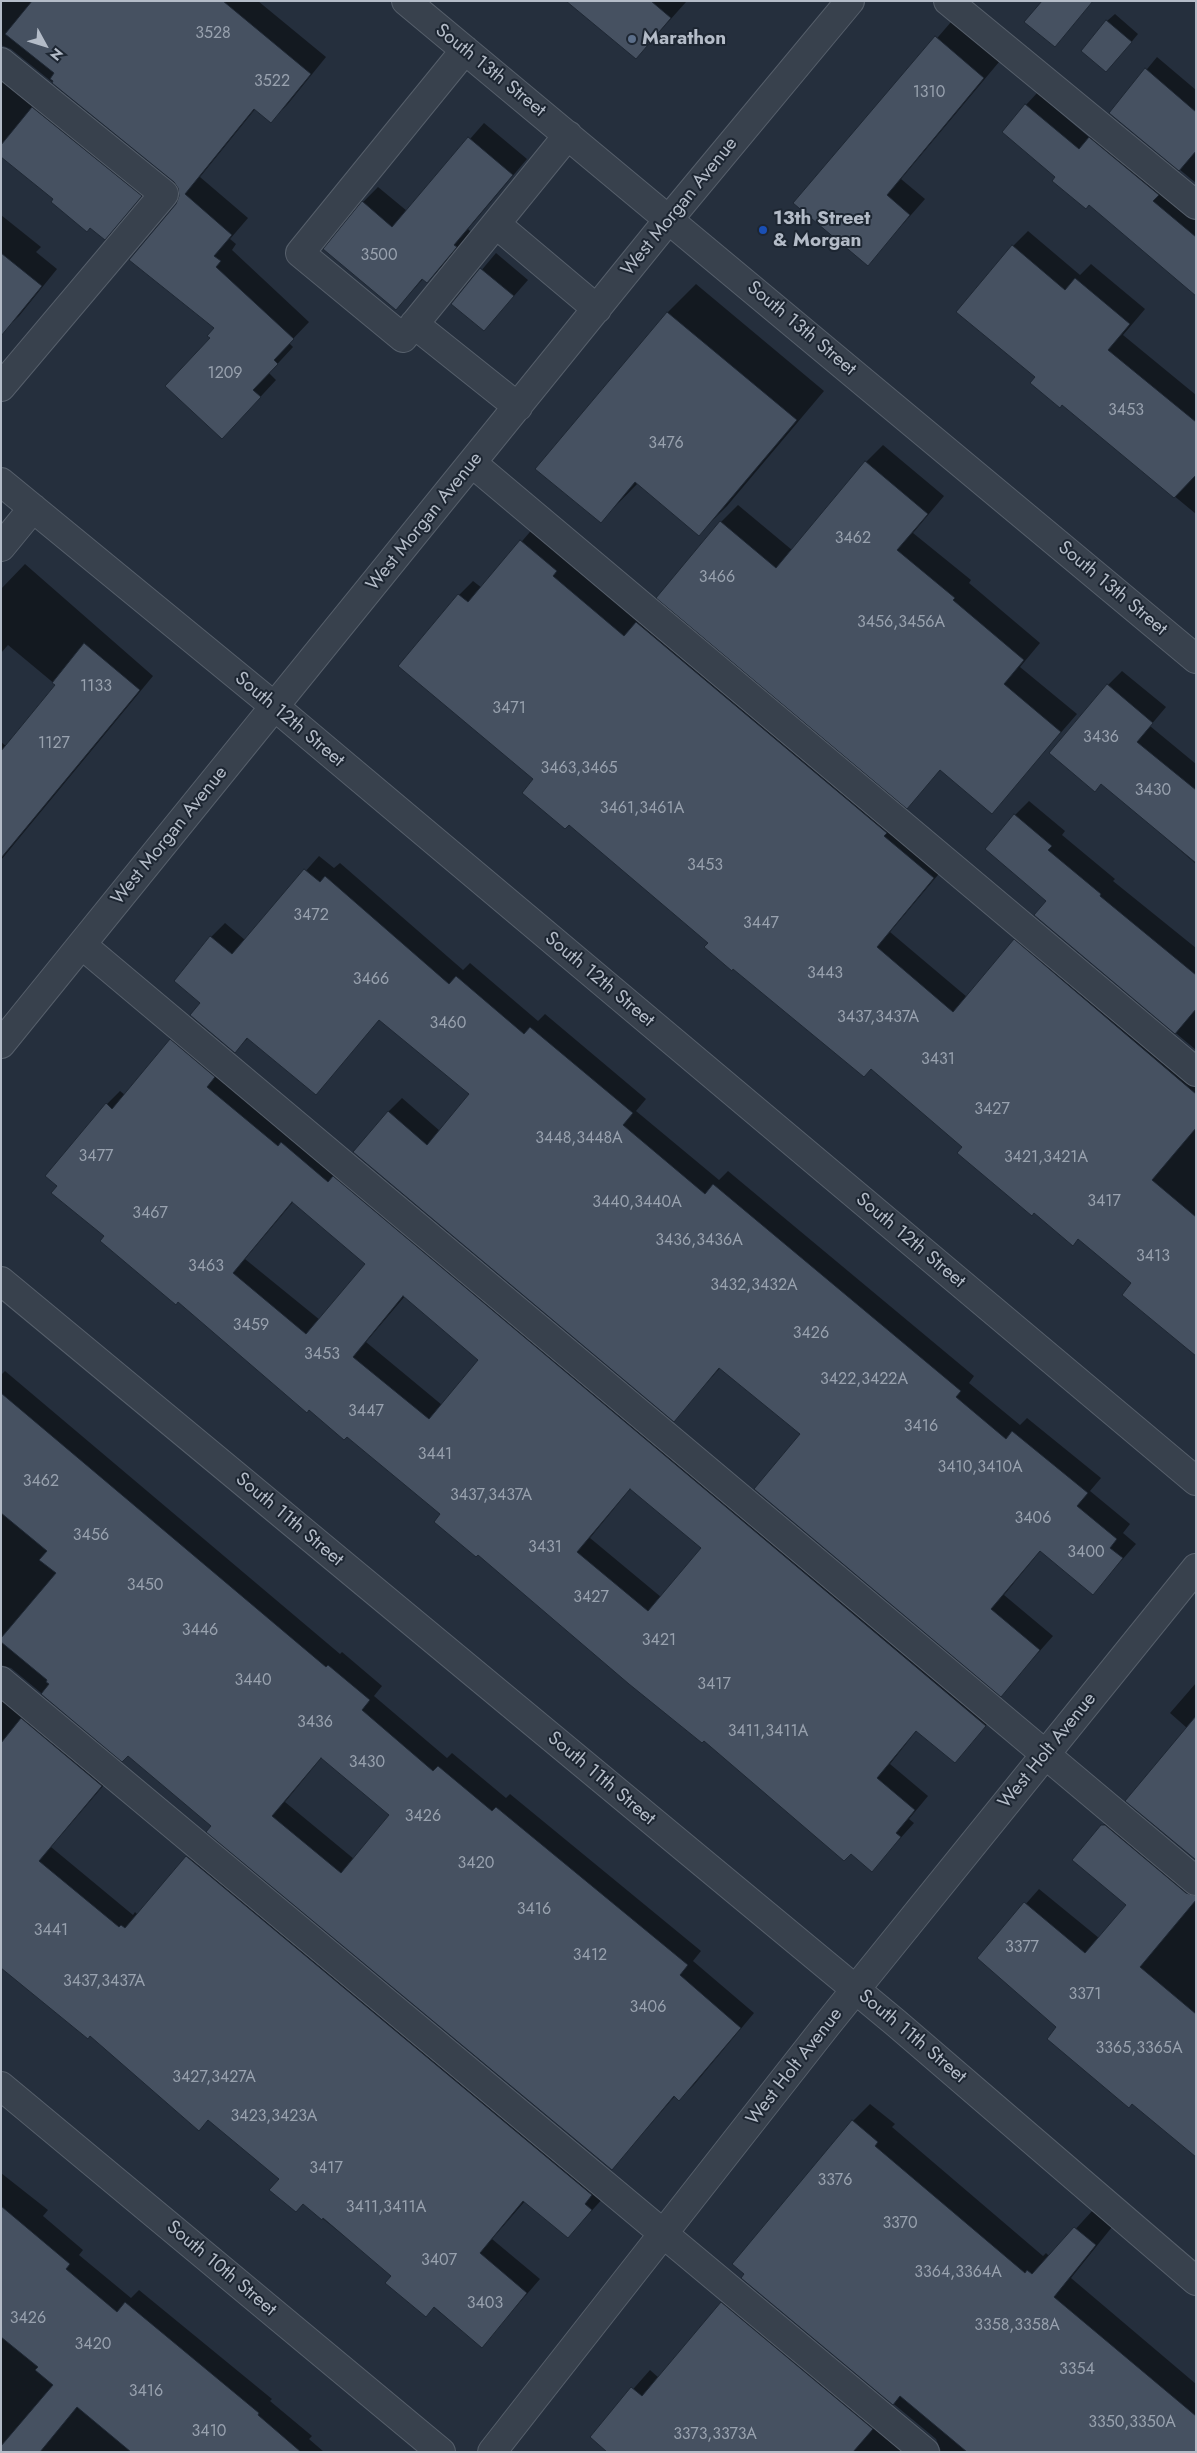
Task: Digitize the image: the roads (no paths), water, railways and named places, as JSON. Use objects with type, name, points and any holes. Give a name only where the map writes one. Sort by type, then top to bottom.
[{"type":"street","name":"South 13th Street","points":[[406,1],[1196,659]]},
{"type":"street","name":"West Morgan Avenue","points":[[1,1044],[669,219],[850,1]]},
{"type":"street","points":[[948,1],[1196,205]]},
{"type":"street","points":[[465,50],[300,252],[403,338],[568,135]]},
{"type":"street","points":[[1,62],[164,194],[1,387]]},
{"type":"street","points":[[496,224],[597,309]]},
{"type":"street","points":[[414,324],[518,407]]},
{"type":"street","points":[[472,463],[1196,1072]]},
{"type":"street","name":"South 12th Street","points":[[1,482],[274,706],[1196,1481]]},
{"type":"street","points":[[1,547],[33,508]]},
{"type":"street","points":[[82,945],[1196,1881]]},
{"type":"street","name":"South 11th Street","points":[[1,1281],[856,1990],[1196,2281]]},
{"type":"street","name":"West Holt Avenue","points":[[492,2452],[856,1990],[1196,1568]]},
{"type":"street","points":[[1,1680],[925,2452]]},
{"type":"street","name":"South 10th Street","points":[[1,2086],[441,2452]]},
{"type":"place","name":"Marathon","points":[[632,39]]},
{"type":"place","name":"13th Street & Morgan","points":[[763,230]]}]
